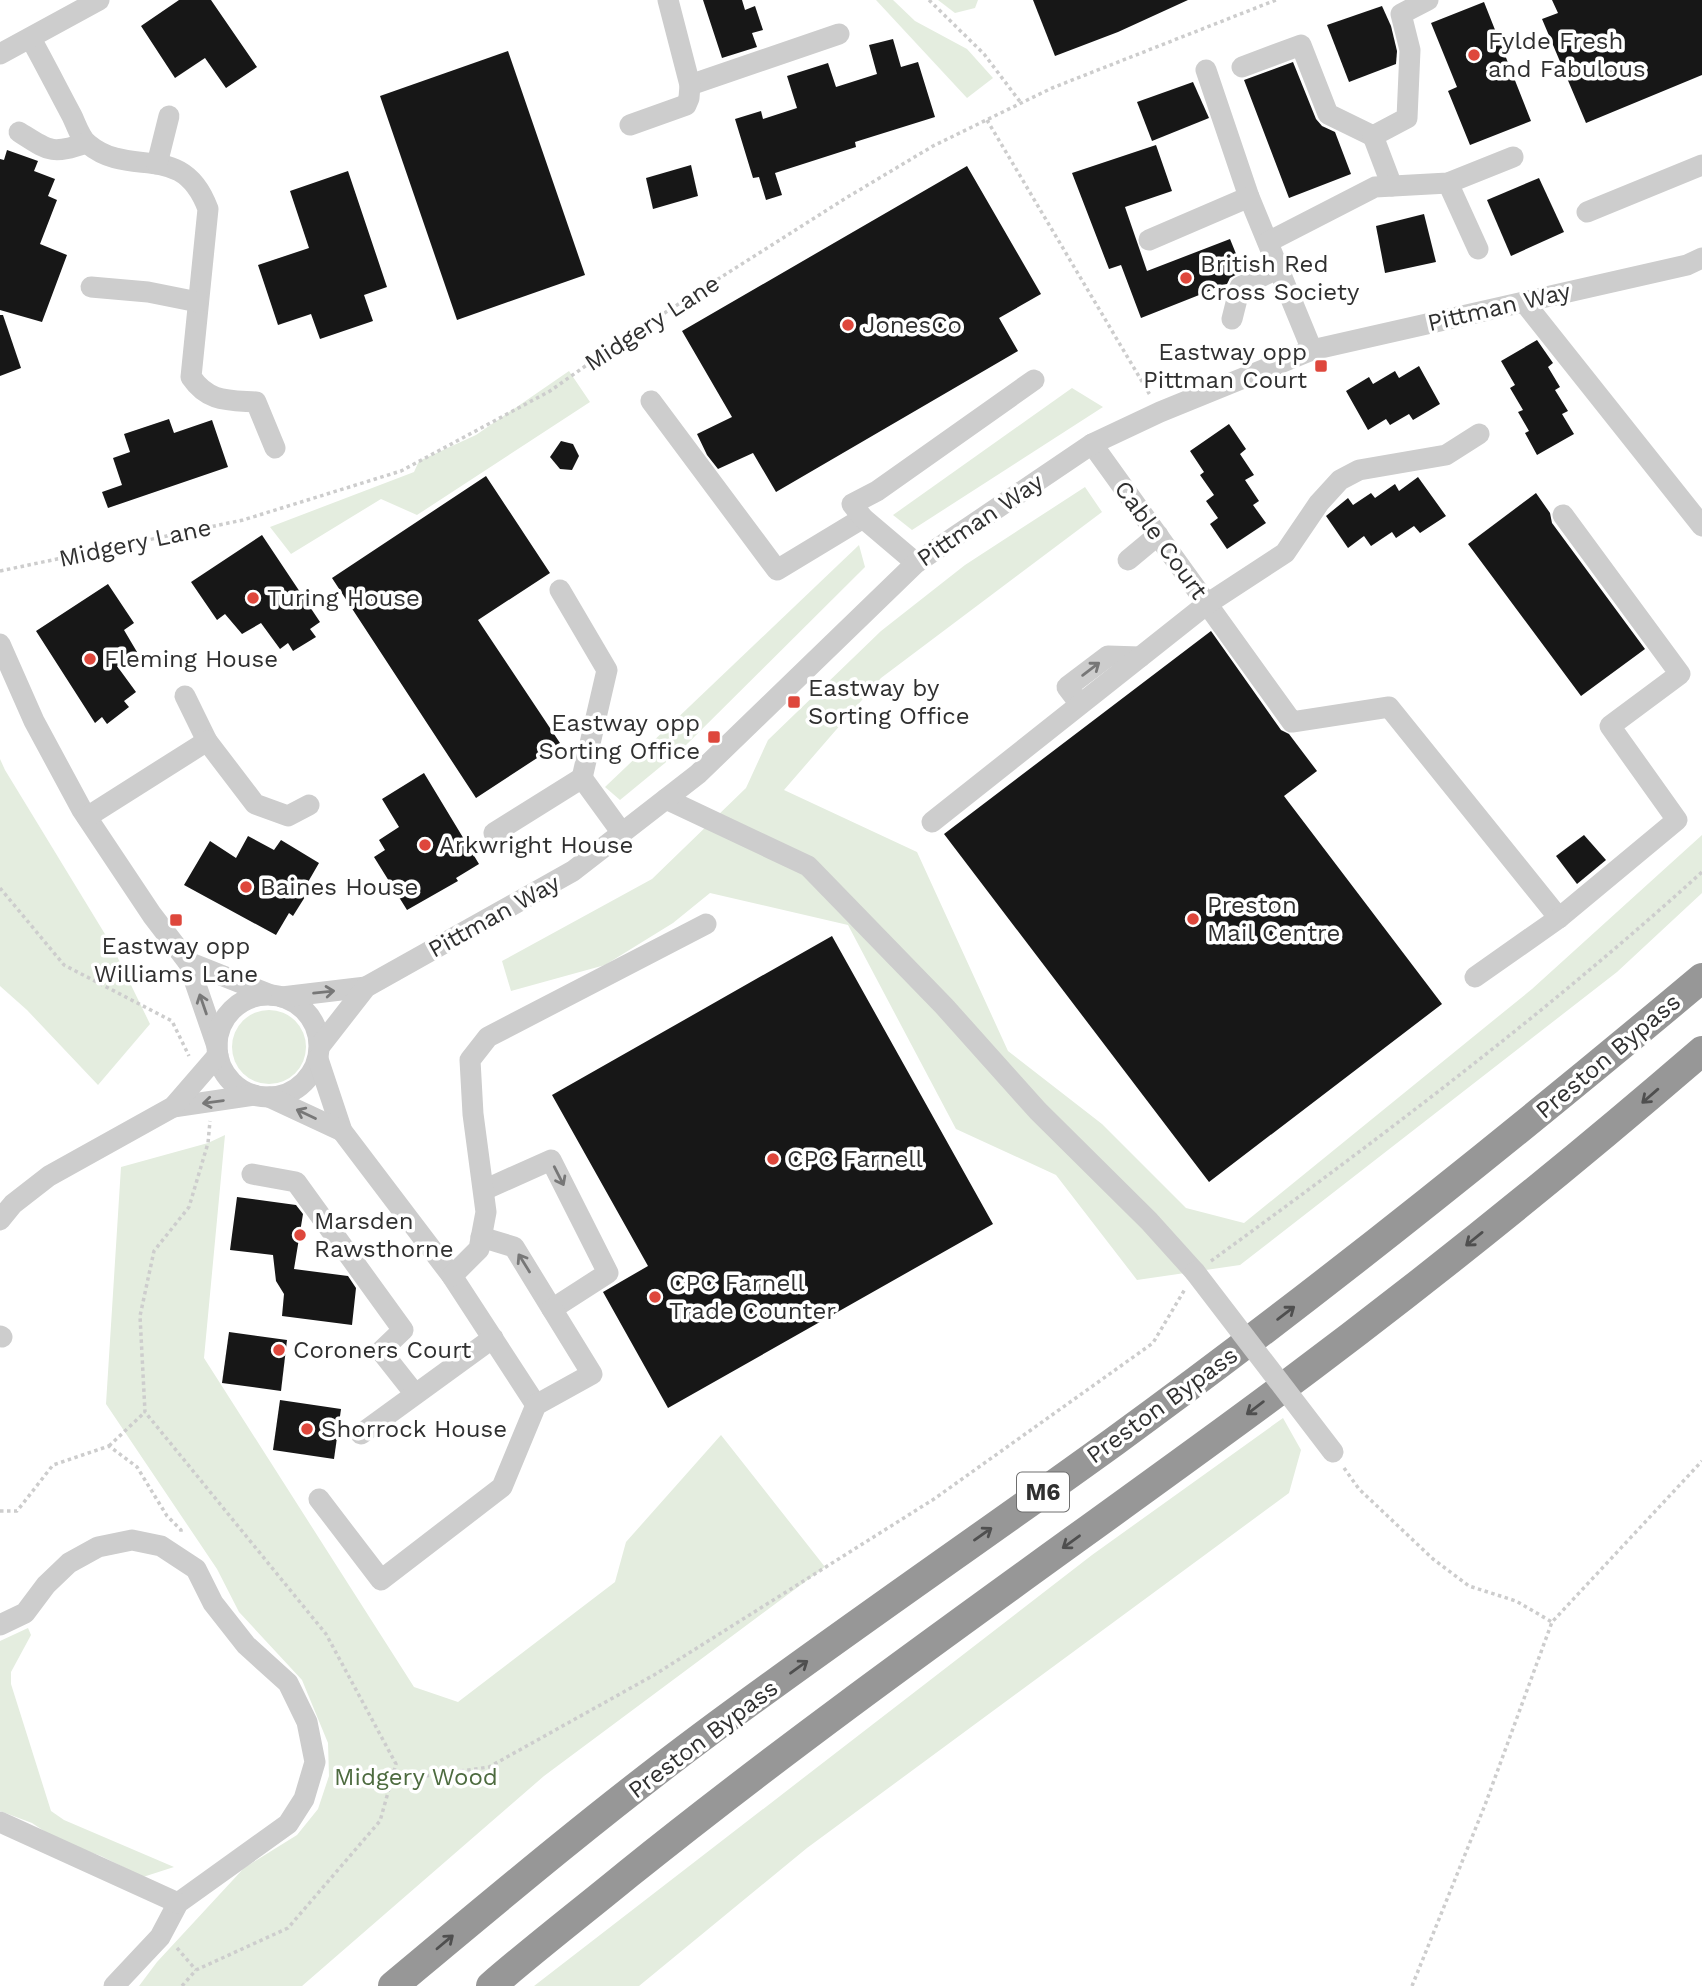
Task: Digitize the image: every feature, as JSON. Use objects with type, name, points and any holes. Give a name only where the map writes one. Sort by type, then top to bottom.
[{"type":"highway","name":"Preston Bypass","points":[[393,1986],[700,1738],[1116,1440],[1352,1264],[1539,1115],[1697,981]]},
{"type":"highway","name":"M6","points":[[491,1986],[742,1783],[1228,1428],[1400,1298],[1631,1113],[1702,1051]]},
{"type":"street","points":[[0,54],[99,0]]},
{"type":"street","points":[[630,125],[686,105],[690,85],[667,0]]},
{"type":"street","points":[[1373,136],[1407,118],[1410,50],[1401,14],[1428,0]]},
{"type":"street","points":[[690,85],[839,34]]},
{"type":"street","points":[[31,39],[86,143],[115,157],[168,165],[190,178],[202,191],[208,209],[191,377],[198,387],[216,399],[256,402],[275,448]]},
{"type":"street","points":[[1242,67],[1301,45],[1328,114],[1373,136],[1392,186]]},
{"type":"street","points":[[1206,70],[1249,197],[1312,350]]},
{"type":"street","points":[[157,164],[169,116]]},
{"type":"street","points":[[19,132],[43,147],[62,151],[86,143]]},
{"type":"street","points":[[1268,242],[1375,187],[1448,183],[1513,157]]},
{"type":"street","points":[[1587,212],[1702,164]]},
{"type":"street","points":[[1448,183],[1478,249]]},
{"type":"street","points":[[1149,240],[1249,197]]},
{"type":"street","name":"Pittman Way","points":[[188,962],[277,996],[366,987],[573,872],[698,774],[916,563],[1093,444],[1160,412],[1312,350],[1687,265],[1702,258]]},
{"type":"street","points":[[1232,319],[1240,287],[1279,268]]},
{"type":"street","points":[[92,287],[148,292],[198,302]]},
{"type":"street","points":[[1524,302],[1702,526]]},
{"type":"street","points":[[916,563],[863,518],[852,504],[877,491],[1034,380]]},
{"type":"street","points":[[651,401],[777,570],[863,518]]},
{"type":"street","points":[[932,822],[1207,604],[1285,553],[1319,503],[1340,480],[1359,470],[1446,455],[1479,434]]},
{"type":"street","name":"Cable Court","points":[[1093,444],[1293,722],[1389,707],[1559,918]]},
{"type":"street","points":[[1475,977],[1559,918],[1677,820],[1610,726],[1680,674],[1563,515]]},
{"type":"street","points":[[1128,560],[1158,536]]},
{"type":"street","points":[[494,832],[582,778],[607,670],[560,590]]},
{"type":"street","points":[[0,643],[34,721],[87,817],[152,915],[188,962],[223,1069],[241,1090],[262,1096],[342,1131]]},
{"type":"street","points":[[186,696],[207,741],[255,804],[288,816],[309,805]]},
{"type":"street","points":[[87,817],[207,741]]},
{"type":"street","points":[[582,778],[622,833]]},
{"type":"street","points":[[666,799],[808,866],[944,1006],[1038,1111],[1149,1221],[1195,1272],[1333,1452]]},
{"type":"street","points":[[452,1276],[479,1249],[486,1212],[473,1114],[470,1060],[488,1037],[706,924]]},
{"type":"street","name":"Pittman Way","points":[[319,1052],[366,987]]},
{"type":"street","points":[[4,1204],[173,1107],[218,1051],[220,1030],[234,1009],[241,1004],[256,997],[277,996],[296,1003],[309,1015],[316,1029],[319,1052],[342,1131],[452,1276],[537,1405]]},
{"type":"street","points":[[173,1107],[286,1095],[300,1087],[311,1074],[319,1052]]},
{"type":"street","points":[[484,1191],[551,1160],[608,1273],[552,1309]]},
{"type":"street","points":[[252,1174],[296,1182],[403,1330],[381,1351],[415,1394]]},
{"type":"street","points":[[319,1499],[381,1580],[502,1487],[537,1405],[592,1374],[514,1247],[481,1237]]},
{"type":"street","points":[[361,1434],[493,1338]]},
{"type":"street","points":[[0,1625],[24,1613],[46,1585],[69,1563],[98,1548],[132,1540],[161,1546],[196,1569],[213,1603],[246,1645],[288,1683],[307,1722],[315,1762],[304,1799],[288,1824],[178,1903],[160,1937],[114,1986]]},
{"type":"street","points":[[0,1822],[178,1903]]},
{"type":"path","points":[[929,0],[984,54],[1021,103]]},
{"type":"path","name":"Midgery Lane","points":[[0,571],[243,520],[401,471],[550,391],[625,338],[933,146],[1052,88],[1276,0]]},
{"type":"path","points":[[987,120],[1160,412]]},
{"type":"path","points":[[391,1781],[489,1767],[653,1675],[934,1499],[1153,1343],[1195,1272],[1287,1206],[1538,1012],[1702,872]]},
{"type":"path","points":[[0,888],[64,965],[172,1021],[200,1076]]},
{"type":"path","points":[[183,1986],[196,1970],[288,1928],[380,1821],[396,1764],[326,1634],[145,1412],[140,1316],[148,1277],[154,1251],[189,1207],[208,1143],[213,1102]]},
{"type":"path","points":[[0,1511],[17,1511],[53,1465],[109,1446],[145,1412]]},
{"type":"path","points":[[109,1446],[137,1467],[167,1516],[181,1530],[180,1559]]},
{"type":"path","points":[[1333,1452],[1359,1489],[1433,1559],[1469,1586],[1516,1601],[1552,1622]]},
{"type":"path","points":[[1412,1986],[1485,1805],[1552,1622],[1702,1461]]},
{"type":"path","points":[[160,1937],[180,1950],[196,1970]]},
{"type":"green space","points":[[876,0],[893,0],[915,21],[967,49],[993,78],[967,98]]},
{"type":"green space","points":[[938,0],[978,0],[975,8],[955,13]]},
{"type":"green space","points":[[569,371],[590,402],[417,515],[381,499],[291,554],[270,527],[414,472],[419,461],[476,435]]},
{"type":"green space","points":[[1072,388],[1103,407],[912,530],[893,515]]},
{"type":"green space","points":[[1085,487],[1102,512],[881,678],[784,790],[917,852],[1008,1051],[1102,1124],[1186,1208],[1244,1223],[1532,989],[1702,835],[1702,893],[1617,972],[1240,1265],[1137,1280],[1056,1175],[956,1129],[848,925],[710,893],[673,923],[605,965],[511,991],[502,961],[652,879],[746,788],[768,740],[881,631],[965,565]]},
{"type":"green space","points":[[859,545],[865,567],[682,749],[620,800],[605,787]]},
{"type":"green space","points":[[0,759],[111,944],[150,1024],[98,1085],[27,1010],[0,986]]},
{"type":"green space","points":[[269,1010],[283,1013],[295,1021],[303,1033],[306,1047],[303,1061],[295,1073],[283,1081],[269,1084],[255,1081],[243,1073],[235,1061],[232,1047],[235,1033],[243,1021],[255,1013]]},
{"type":"green space","name":"Midgery Wood","points":[[225,1135],[204,1358],[414,1687],[458,1702],[615,1582],[626,1542],[721,1435],[825,1567],[544,1776],[302,1986],[139,1986],[157,1962],[244,1868],[297,1835],[318,1809],[329,1776],[328,1743],[302,1680],[239,1612],[217,1569],[106,1404],[121,1167],[208,1143]]},
{"type":"green space","points":[[1283,1418],[1301,1450],[1289,1493],[807,1848],[639,1986],[534,1986],[1092,1555]]},
{"type":"green space","points":[[28,1628],[31,1635],[11,1672],[11,1684],[51,1811],[64,1820],[174,1867],[143,1877],[101,1856],[59,1841],[32,1823],[0,1811],[0,1641]]},
{"type":"building","points":[[179,0],[211,0],[257,67],[226,88],[205,58],[175,78],[141,26]]},
{"type":"building","points":[[703,0],[742,0],[745,10],[755,6],[763,30],[752,33],[757,47],[722,58]]},
{"type":"building","points":[[1033,0],[1188,0],[1118,32],[1055,56]]},
{"type":"building","points":[[1552,0],[1702,0],[1702,75],[1586,123],[1542,19],[1558,13]]},
{"type":"building","name":"Fylde Fresh and Fabulous","points":[[1484,2],[1531,121],[1470,145],[1448,91],[1457,87],[1431,23]]},
{"type":"building","points":[[1382,6],[1391,26],[1397,51],[1396,64],[1349,82],[1327,25]]},
{"type":"building","points":[[893,39],[901,67],[918,62],[935,117],[855,142],[856,147],[775,173],[782,195],[766,200],[759,177],[753,178],[735,119],[761,111],[763,119],[797,108],[787,76],[828,63],[836,87],[877,74],[869,45]]},
{"type":"building","points":[[508,51],[585,275],[457,320],[380,96]]},
{"type":"building","points":[[1293,62],[1316,119],[1322,126],[1335,132],[1351,174],[1289,198],[1244,80]]},
{"type":"building","points":[[1193,82],[1209,118],[1152,141],[1137,102]]},
{"type":"building","points":[[1156,145],[1172,191],[1125,207],[1147,271],[1230,239],[1243,271],[1230,278],[1227,284],[1141,318],[1121,265],[1109,269],[1072,173]]},
{"type":"building","points":[[7,150],[38,161],[34,171],[55,179],[48,196],[57,200],[40,244],[67,255],[42,322],[0,310],[0,159],[4,160]]},
{"type":"building","points":[[691,165],[698,196],[653,209],[646,178]]},
{"type":"building","name":"JonesCo","points":[[967,166],[1041,294],[999,318],[1018,351],[776,492],[753,453],[718,469],[707,455],[697,434],[732,417],[682,331]]},
{"type":"building","points":[[348,171],[387,287],[364,295],[373,321],[320,339],[311,314],[278,325],[258,265],[309,248],[290,191]]},
{"type":"building","points":[[1539,178],[1564,232],[1511,256],[1487,200]]},
{"type":"building","points":[[1424,214],[1436,262],[1385,273],[1376,226]]},
{"type":"building","points":[[0,315],[3,315],[21,368],[0,376]]},
{"type":"building","points":[[1537,340],[1553,363],[1548,367],[1560,387],[1555,390],[1568,411],[1562,414],[1574,434],[1537,455],[1525,433],[1529,431],[1518,412],[1523,410],[1510,388],[1515,385],[1501,361]]},
{"type":"building","points":[[1419,366],[1440,404],[1413,420],[1409,414],[1390,425],[1386,419],[1368,430],[1346,391],[1369,377],[1373,384],[1395,371],[1399,378]]},
{"type":"building","points":[[169,419],[174,433],[212,420],[228,467],[108,508],[102,492],[122,485],[113,458],[130,452],[124,434]]},
{"type":"building","points":[[1229,424],[1246,449],[1240,454],[1254,475],[1245,480],[1259,501],[1253,505],[1266,523],[1227,549],[1210,524],[1218,518],[1206,501],[1214,495],[1200,475],[1204,472],[1190,451]]},
{"type":"building","points":[[561,441],[573,444],[579,456],[572,470],[560,469],[550,457]]},
{"type":"building","points":[[486,476],[550,573],[478,620],[560,743],[476,798],[332,578]]},
{"type":"building","points":[[1418,477],[1446,516],[1420,533],[1414,526],[1396,538],[1392,532],[1371,546],[1364,536],[1348,548],[1326,516],[1348,498],[1353,505],[1371,493],[1375,498],[1395,484],[1399,491]]},
{"type":"building","points":[[1536,493],[1550,513],[1552,523],[1645,649],[1581,696],[1468,544]]},
{"type":"building","name":"Turing House","points":[[262,535],[320,622],[310,629],[316,637],[293,651],[288,643],[280,649],[261,623],[242,634],[225,614],[217,620],[191,582]]},
{"type":"building","name":"Fleming House","points":[[108,584],[134,623],[124,630],[137,652],[117,666],[136,692],[124,701],[129,707],[107,724],[102,717],[95,723],[36,631]]},
{"type":"building","name":"Preston Mail Centre","points":[[1211,631],[1281,730],[1289,734],[1317,771],[1284,796],[1442,1004],[1209,1182],[944,834]]},
{"type":"building","name":"Arkwright House","points":[[424,773],[479,864],[456,878],[458,881],[407,910],[374,857],[385,850],[379,840],[399,827],[382,799]]},
{"type":"building","points":[[1584,835],[1606,860],[1577,884],[1556,856]]},
{"type":"building","name":"Baines House","points":[[248,836],[274,850],[281,840],[319,863],[304,889],[308,892],[293,916],[289,913],[276,935],[184,885],[210,841],[236,858]]},
{"type":"building","name":"CPC Farnell","points":[[832,936],[993,1224],[668,1408],[603,1292],[648,1266],[552,1095]]},
{"type":"building","points":[[237,1197],[296,1205],[303,1214],[294,1269],[348,1276],[356,1288],[352,1325],[282,1316],[284,1294],[276,1281],[273,1255],[230,1250]]},
{"type":"building","points":[[229,1332],[287,1340],[281,1391],[222,1383]]},
{"type":"building","name":"Shorrock House","points":[[280,1400],[341,1409],[334,1459],[273,1450]]},
{"type":"place","name":"Fylde Fresh and Fabulous","points":[[1474,55]]},
{"type":"place","name":"British Red Cross Society","points":[[1186,278]]},
{"type":"place","name":"JonesCo","points":[[848,325]]},
{"type":"place","name":"Eastway opp Pittman Court","points":[[1321,366]]},
{"type":"place","name":"Turing House","points":[[253,598]]},
{"type":"place","name":"Fleming House","points":[[90,659]]},
{"type":"place","name":"Eastway by Sorting Office","points":[[794,702]]},
{"type":"place","name":"Eastway opp Sorting Office","points":[[714,737]]},
{"type":"place","name":"Arkwright House","points":[[425,845]]},
{"type":"place","name":"Baines House","points":[[246,887]]},
{"type":"place","name":"Preston Mail Centre","points":[[1193,919]]},
{"type":"place","name":"Eastway opp Williams Lane","points":[[176,920]]},
{"type":"place","name":"CPC Farnell","points":[[773,1159]]},
{"type":"place","name":"Marsden Rawsthorne","points":[[300,1235]]},
{"type":"place","name":"CPC Farnell Trade Counter","points":[[655,1297]]},
{"type":"place","name":"Coroners Court","points":[[279,1350]]},
{"type":"place","name":"Shorrock House","points":[[307,1429]]}]
